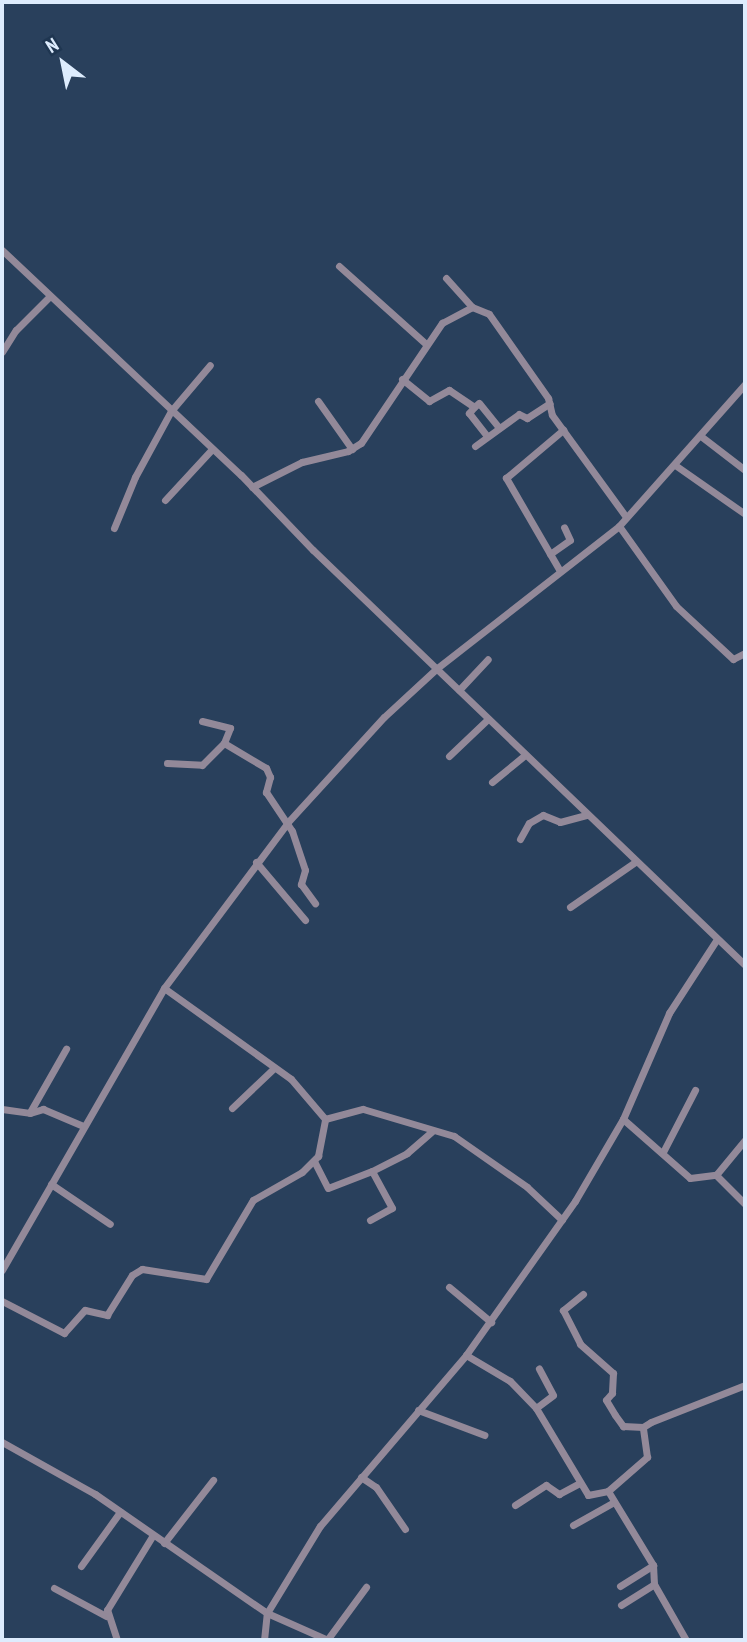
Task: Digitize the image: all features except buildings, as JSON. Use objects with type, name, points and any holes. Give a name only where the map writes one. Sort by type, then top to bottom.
[{"type":"street","points":[[2,250],[252,486],[436,669],[745,965]]},
{"type":"street","points":[[2,263],[9,258]]},
{"type":"street","points":[[339,266],[426,344]]},
{"type":"street","points":[[446,278],[472,307],[489,314],[550,403],[552,415],[626,517]]},
{"type":"street","points":[[2,352],[16,330],[49,297]]},
{"type":"street","points":[[252,486],[302,462],[352,449],[365,439],[402,379],[442,323],[472,307]]},
{"type":"street","points":[[114,528],[135,477],[171,411],[210,365]]},
{"type":"street","points":[[402,379],[429,401],[452,391],[474,407]]},
{"type":"street","points":[[2,1270],[163,988],[288,822],[384,717],[436,669],[619,526],[702,437],[745,384]]},
{"type":"street","points":[[317,401],[352,449]]},
{"type":"street","points":[[487,436],[469,413],[479,403],[499,428]]},
{"type":"street","points":[[475,446],[519,414],[527,418],[550,403]]},
{"type":"street","points":[[560,571],[506,478],[563,430]]},
{"type":"street","points":[[702,437],[745,470]]},
{"type":"street","points":[[165,500],[212,449]]},
{"type":"street","points":[[675,466],[745,514]]},
{"type":"street","points":[[619,526],[677,606],[733,659],[745,653]]},
{"type":"street","points":[[550,554],[570,539],[564,527]]},
{"type":"street","points":[[459,690],[488,659]]},
{"type":"street","points":[[449,756],[488,719]]},
{"type":"street","points":[[167,763],[202,765],[224,743],[230,728],[202,721]]},
{"type":"street","points":[[224,743],[268,770],[266,792],[288,822],[305,869],[301,884],[315,903]]},
{"type":"street","points":[[492,782],[525,755]]},
{"type":"street","points":[[520,839],[527,825],[543,815],[560,822],[587,815]]},
{"type":"street","points":[[570,907],[635,862]]},
{"type":"street","points":[[256,863],[305,920]]},
{"type":"street","points":[[264,1640],[267,1614],[320,1526],[466,1355],[562,1220],[623,1118],[669,1013],[717,939]]},
{"type":"street","points":[[2,1301],[66,1333],[85,1310],[107,1315],[132,1275],[142,1269],[205,1279],[253,1200],[314,1161],[320,1149],[325,1119],[297,1085],[273,1069],[246,1043],[207,1023],[163,988]]},
{"type":"street","points":[[30,1113],[66,1049]]},
{"type":"street","points":[[232,1108],[273,1069]]},
{"type":"street","points":[[663,1152],[695,1090]]},
{"type":"street","points":[[2,1109],[30,1113],[43,1109],[83,1126]]},
{"type":"street","points":[[325,1119],[363,1110],[454,1136],[527,1187],[562,1220]]},
{"type":"street","points":[[623,1118],[690,1178],[716,1175],[745,1140]]},
{"type":"street","points":[[314,1161],[328,1188],[372,1171],[407,1153],[432,1131]]},
{"type":"street","points":[[370,1220],[392,1208],[372,1171]]},
{"type":"street","points":[[716,1175],[745,1204]]},
{"type":"street","points":[[51,1184],[110,1224]]},
{"type":"street","points":[[449,1287],[491,1322]]},
{"type":"street","points":[[583,1294],[563,1310],[580,1344],[613,1373],[614,1385],[606,1400],[623,1426],[643,1427],[745,1385]]},
{"type":"street","points":[[466,1355],[510,1381],[536,1408],[578,1484],[588,1495],[608,1491],[649,1454],[643,1427]]},
{"type":"street","points":[[536,1408],[553,1395],[539,1370]]},
{"type":"street","points":[[418,1410],[484,1435]]},
{"type":"street","points":[[2,1442],[120,1512],[267,1614],[327,1640],[366,1587]]},
{"type":"street","points":[[362,1476],[376,1487],[405,1529]]},
{"type":"street","points":[[163,1543],[212,1480]]},
{"type":"street","points":[[515,1505],[546,1485],[559,1494],[578,1484]]},
{"type":"street","points":[[608,1491],[653,1565],[653,1584],[686,1640]]},
{"type":"street","points":[[573,1524],[614,1502]]},
{"type":"street","points":[[81,1566],[120,1512]]},
{"type":"street","points":[[106,1616],[153,1535]]},
{"type":"street","points":[[620,1586],[653,1565]]},
{"type":"street","points":[[621,1605],[653,1584]]},
{"type":"street","points":[[54,1588],[106,1616],[118,1634],[117,1640]]}]
